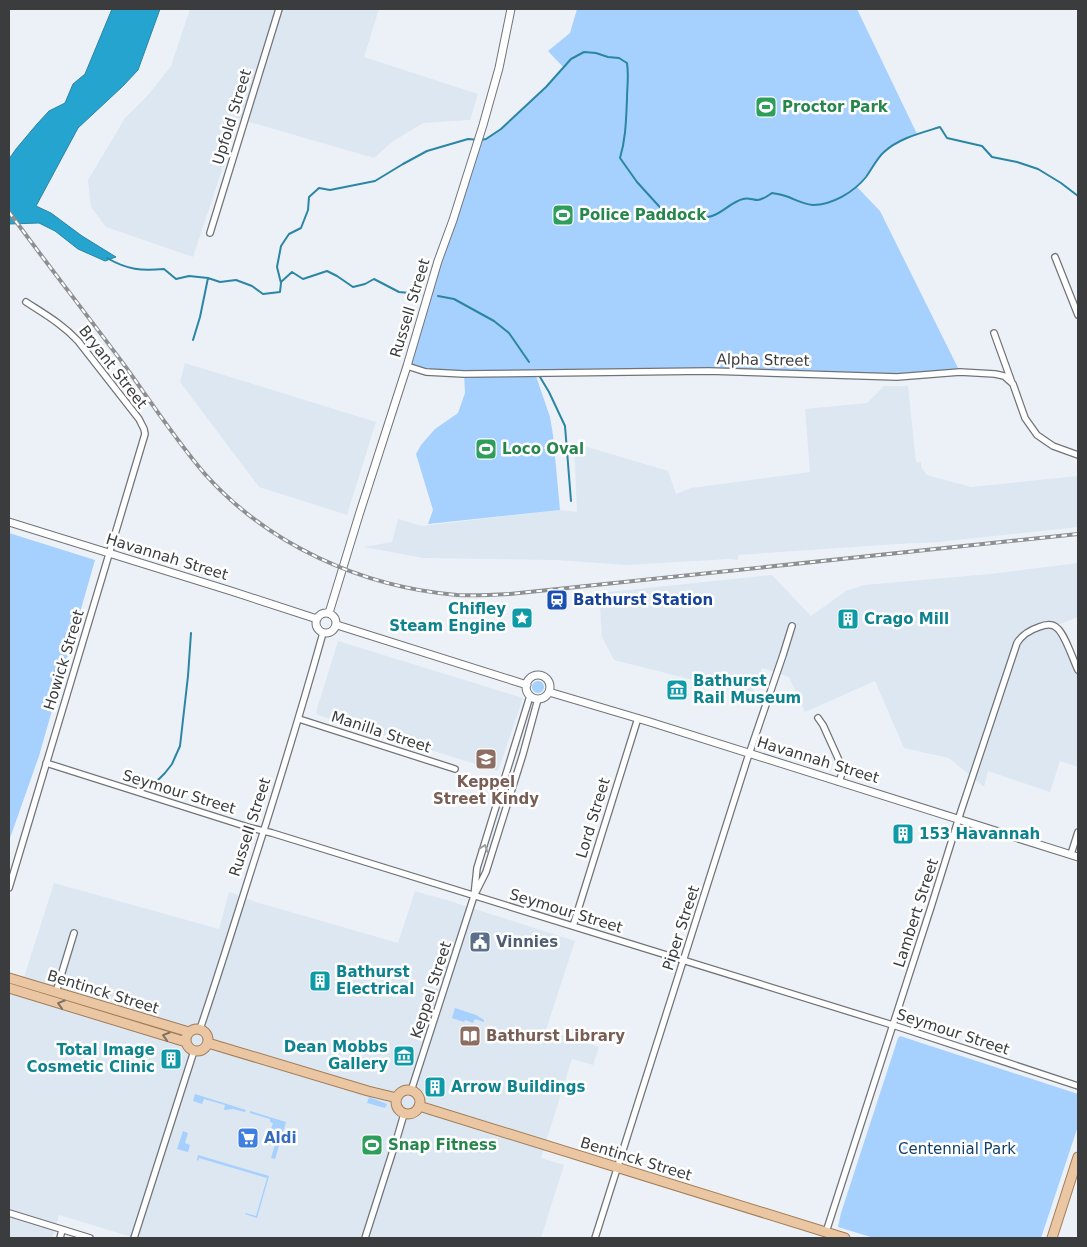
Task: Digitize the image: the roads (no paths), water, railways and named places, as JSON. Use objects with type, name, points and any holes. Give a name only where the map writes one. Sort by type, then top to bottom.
[{"type":"main road","name":"Bentinck Street","points":[[9,978],[189,1032]]},
{"type":"main road","name":"Bentinck Street","points":[[9,988],[186,1042]]},
{"type":"main road","points":[[200,1029],[208,1039],[207,1046],[201,1050],[194,1051],[189,1048],[186,1042],[189,1032],[200,1029]]},
{"type":"main road","points":[[208,1043],[397,1098]]},
{"type":"main road","points":[[404,1091],[411,1091],[417,1095],[420,1102],[419,1106],[411,1114],[404,1114],[398,1109],[397,1098],[404,1091]]},
{"type":"main road","name":"Bentinck Street","points":[[419,1106],[845,1238]]},
{"type":"main road","points":[[1052,1238],[1078,1158]]},
{"type":"street","name":"Upfold Street","points":[[210,233],[279,9]]},
{"type":"street","name":"Russell Street","points":[[329,613],[438,261],[483,125],[511,9]]},
{"type":"street","points":[[1055,257],[1078,314]]},
{"type":"street","name":"Bryant Street","points":[[26,302],[56,320],[78,341],[139,419],[144,429],[144,439]]},
{"type":"street","points":[[994,333],[1025,418],[1037,435],[1053,446],[1078,455]]},
{"type":"street","name":"Alpha Street","points":[[407,366],[426,372],[464,374],[709,371],[897,377],[960,372],[1004,376],[1013,384]]},
{"type":"street","name":"Howick Street","points":[[9,888],[144,439]]},
{"type":"street","name":"Havannah Street","points":[[9,522],[317,619]]},
{"type":"street","points":[[329,613],[334,616],[336,625],[331,632],[324,633],[317,627],[317,619],[320,614],[329,613]]},
{"type":"street","points":[[336,625],[527,685]]},
{"type":"street","name":"Lambert Street","points":[[826,1232],[958,819],[1017,643],[1022,636],[1036,628],[1047,625],[1055,626],[1063,636],[1078,670]]},
{"type":"street","name":"Piper Street","points":[[595,1238],[792,626]]},
{"type":"street","name":"Russell Street","points":[[200,1029],[264,831],[324,633]]},
{"type":"street","points":[[537,675],[544,677],[549,682],[550,689],[544,698],[538,699],[530,696],[527,685],[530,678],[537,675]]},
{"type":"street","name":"Havannah Street","points":[[549,692],[638,718],[1075,856]]},
{"type":"street","name":"Keppel Street","points":[[474,896],[477,868],[530,696]]},
{"type":"street","name":"Keppel Street","points":[[411,1091],[474,896],[486,872],[538,699]]},
{"type":"street","name":"Lord Street","points":[[573,926],[638,718]]},
{"type":"street","points":[[818,718],[824,725],[842,767],[840,782]]},
{"type":"street","name":"Manilla Street","points":[[298,719],[455,769]]},
{"type":"street","points":[[514,751],[523,754]]},
{"type":"street","name":"Seymour Street","points":[[46,763],[892,1025],[1078,1086]]},
{"type":"street","points":[[489,832],[498,834]]},
{"type":"street","points":[[1075,856],[1078,832]]},
{"type":"street","points":[[56,992],[74,933]]},
{"type":"street","points":[[134,1238],[194,1051]]},
{"type":"street","points":[[365,1238],[404,1114]]},
{"type":"street","points":[[9,1213],[90,1238]]},
{"type":"street","points":[[60,1238],[62,1230]]},
{"type":"waterway","points":[[107,258],[135,269],[164,269],[176,279],[189,276],[208,278],[220,282],[236,280],[252,286],[263,294],[280,292],[281,283],[277,267],[281,246],[289,234],[301,228],[308,210],[309,197],[319,188],[330,190],[375,181],[427,151],[468,139],[486,139],[501,129],[546,87],[571,59],[584,52],[619,58],[627,63],[626,121],[620,158],[637,182],[666,214],[709,217],[739,200],[747,198],[758,200],[772,193],[810,205],[828,203],[842,197],[861,183],[881,154],[890,147],[910,137],[940,127],[947,138],[982,146],[992,157],[1038,169],[1078,196]]},
{"type":"waterway","points":[[281,282],[292,272],[303,279],[327,271],[353,287],[374,279],[399,292],[420,294]]},
{"type":"waterway","points":[[193,340],[208,278]]},
{"type":"waterway","points":[[438,296],[454,299],[494,321],[509,333],[529,362]]},
{"type":"waterway","points":[[540,377],[565,426],[571,501]]},
{"type":"waterway","points":[[158,780],[172,764],[180,746],[191,633]]},
{"type":"railway","points":[[9,212],[125,366],[183,447],[229,499],[287,541],[319,558],[352,572],[386,583],[457,595],[510,594],[1078,534]]},
{"type":"place","name":"Proctor Park","points":[[766,107]]},
{"type":"place","name":"Police Paddock","points":[[563,215]]},
{"type":"place","name":"Loco Oval","points":[[486,449]]},
{"type":"place","name":"Bathurst Station","points":[[557,600]]},
{"type":"place","name":"Chifley Steam Engine","points":[[522,618]]},
{"type":"place","name":"Crago Mill","points":[[848,619]]},
{"type":"place","name":"Bathurst Rail Museum","points":[[677,690]]},
{"type":"place","name":"Keppel Street Kindy","points":[[486,759]]},
{"type":"place","name":"153 Havannah","points":[[903,834]]},
{"type":"place","name":"Vinnies","points":[[480,942]]},
{"type":"place","name":"Bathurst Electrical","points":[[320,981]]},
{"type":"place","name":"Bathurst Library","points":[[470,1036]]},
{"type":"place","name":"Dean Mobbs Gallery","points":[[404,1056]]},
{"type":"place","name":"Total Image Cosmetic Clinic","points":[[171,1059]]},
{"type":"place","name":"Arrow Buildings","points":[[435,1087]]},
{"type":"place","name":"Aldi","points":[[248,1138]]},
{"type":"place","name":"Snap Fitness","points":[[372,1145]]},
{"type":"park label","name":"Centennial Park","points":[[957,1149]]}]
